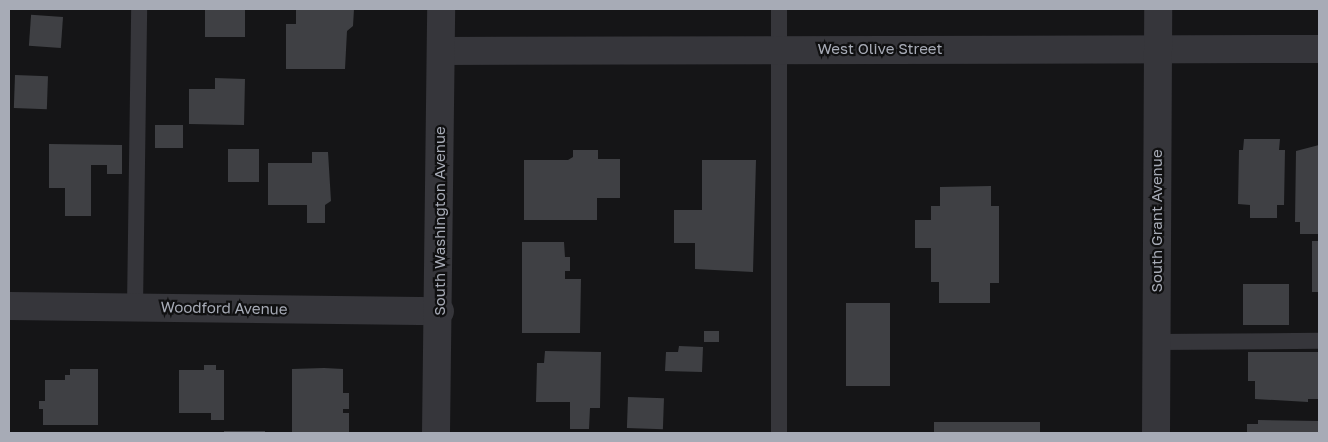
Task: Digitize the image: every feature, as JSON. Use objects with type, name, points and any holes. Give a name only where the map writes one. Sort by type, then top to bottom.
[{"type":"street","name":"South Washington Avenue","points":[[436,433],[440,311],[441,9]]},
{"type":"street","name":"South Grant Avenue","points":[[1156,433],[1158,9]]},
{"type":"street","name":"West Olive Street","points":[[441,51],[1319,49]]},
{"type":"street","name":"Woodford Avenue","points":[[9,306],[440,311]]},
{"type":"lane","points":[[135,307],[139,9]]},
{"type":"lane","points":[[779,9],[779,433]]},
{"type":"lane","points":[[1156,342],[1319,341]]},
{"type":"building","points":[[205,9],[245,9],[245,37],[205,37]]},
{"type":"building","points":[[296,9],[354,9],[353,26],[347,31],[345,69],[286,69],[286,24],[296,24]]},
{"type":"building","points":[[31,15],[63,17],[61,48],[29,46]]},
{"type":"building","points":[[15,75],[48,76],[47,109],[14,108]]},
{"type":"building","points":[[215,78],[245,79],[244,125],[189,124],[189,89],[215,89]]},
{"type":"building","points":[[155,125],[183,125],[183,148],[155,148]]},
{"type":"building","points":[[1244,139],[1280,139],[1279,150],[1285,150],[1284,205],[1277,205],[1277,218],[1250,218],[1250,205],[1238,204],[1239,150],[1243,150]]},
{"type":"building","points":[[49,144],[122,145],[122,174],[107,174],[107,165],[91,165],[91,216],[65,216],[65,188],[49,188]]},
{"type":"building","points":[[1319,145],[1319,234],[1300,234],[1300,222],[1295,222],[1296,151]]},
{"type":"building","points":[[228,149],[259,149],[259,182],[228,182]]},
{"type":"building","points":[[573,150],[598,150],[598,159],[620,159],[620,198],[597,198],[597,220],[524,220],[524,160],[568,160],[573,157]]},
{"type":"building","points":[[312,152],[328,152],[331,201],[325,205],[325,223],[307,223],[307,205],[268,205],[268,163],[312,163]]},
{"type":"building","points":[[702,160],[756,160],[753,272],[695,269],[695,243],[674,243],[674,210],[702,210]]},
{"type":"building","points":[[991,186],[991,206],[999,206],[999,283],[990,283],[990,303],[939,303],[939,282],[931,282],[931,248],[915,248],[915,220],[931,220],[931,206],[940,206],[940,187]]},
{"type":"building","points":[[1312,241],[1319,241],[1319,292],[1312,292]]},
{"type":"building","points":[[522,242],[564,242],[565,257],[570,257],[570,271],[565,271],[565,279],[581,279],[580,333],[522,333]]},
{"type":"building","points":[[1243,284],[1289,284],[1289,325],[1243,325]]},
{"type":"building","points":[[846,303],[890,303],[890,386],[846,386]]},
{"type":"building","points":[[704,331],[719,331],[719,342],[704,342]]},
{"type":"building","points":[[679,346],[703,347],[702,372],[665,371],[666,352],[678,352]]},
{"type":"building","points":[[545,351],[601,352],[600,408],[590,408],[589,429],[570,429],[570,402],[536,402],[537,363],[544,363]]},
{"type":"building","points":[[1248,352],[1319,352],[1319,399],[1308,399],[1308,402],[1255,399],[1255,381],[1248,381]]},
{"type":"building","points":[[204,365],[216,365],[216,370],[224,370],[224,420],[211,420],[211,413],[179,413],[179,370],[204,370]]},
{"type":"building","points":[[70,369],[98,369],[98,425],[43,425],[43,409],[39,409],[39,401],[45,401],[45,380],[65,380],[65,375],[70,375]]},
{"type":"building","points":[[292,369],[343,369],[343,393],[349,393],[349,409],[343,409],[343,413],[349,413],[349,433],[292,433]]},
{"type":"building","points":[[628,397],[664,398],[663,429],[627,428]]},
{"type":"building","points":[[1258,420],[1319,421],[1319,433],[1247,433],[1247,424],[1258,424]]},
{"type":"building","points":[[934,422],[1040,422],[1040,433],[934,433]]},
{"type":"building","points":[[224,431],[265,431],[265,433],[224,433]]}]
